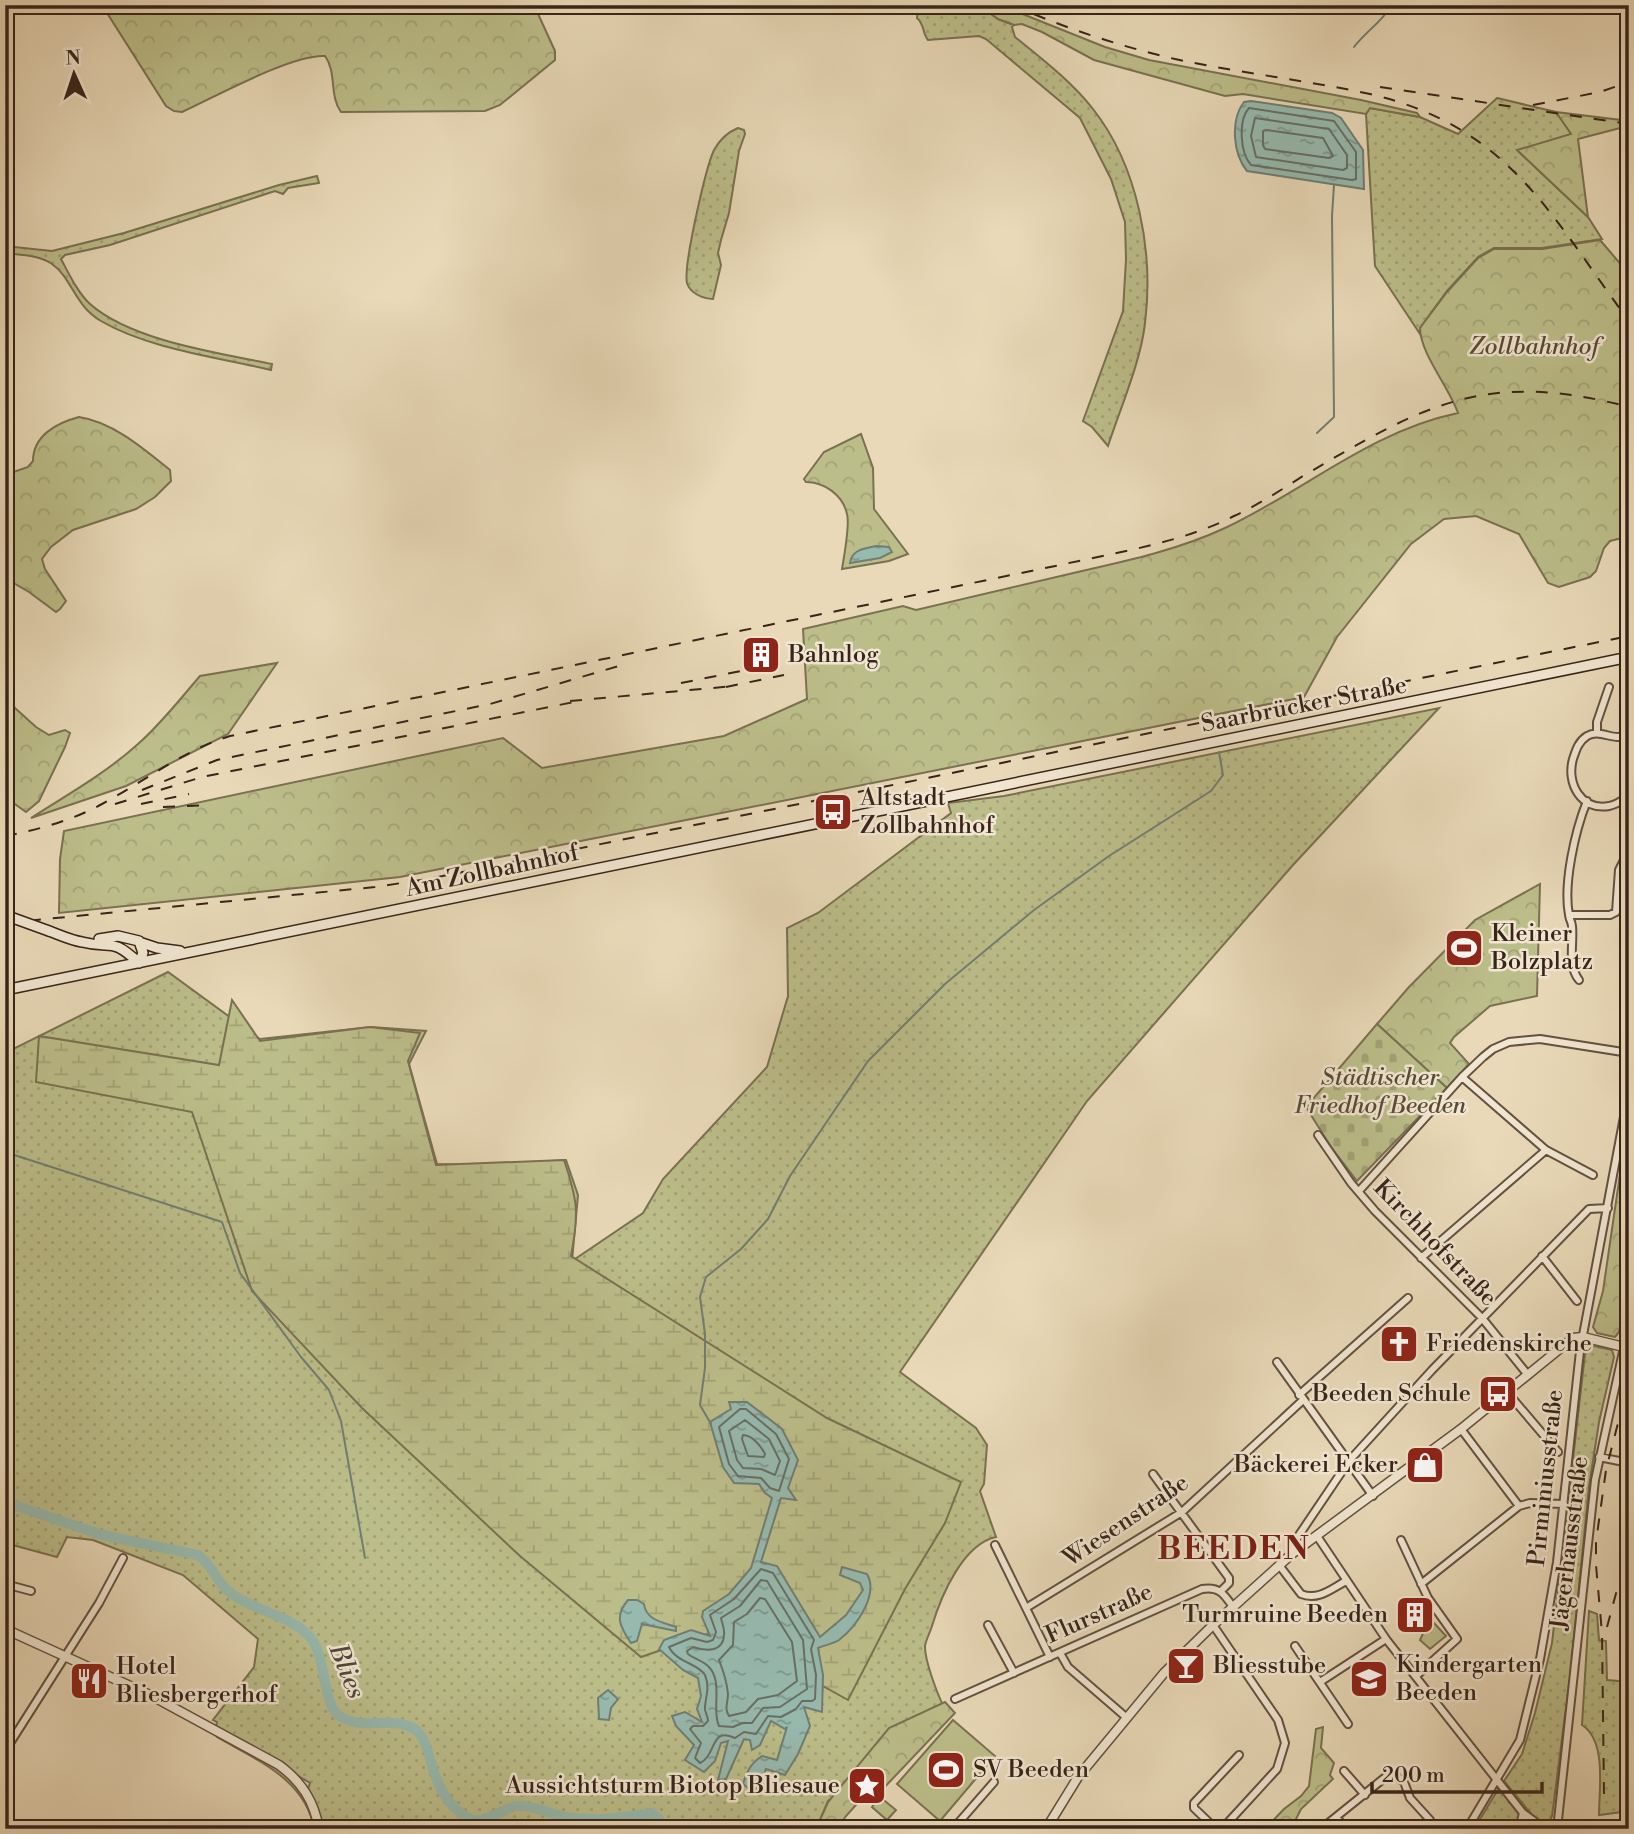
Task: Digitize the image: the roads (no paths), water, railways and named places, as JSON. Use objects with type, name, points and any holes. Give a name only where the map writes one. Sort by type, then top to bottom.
[{"type":"main road","name":"Saarbrücker Straße","points":[[986,789],[1629,657]]},
{"type":"main road","name":"Am Zollbahnhof","points":[[5,990],[986,789]]},
{"type":"main road","points":[[9,917],[73,940],[113,944],[127,951],[139,963],[143,953],[139,942]]},
{"type":"main road","points":[[73,940],[118,936],[165,950],[192,951]]},
{"type":"main road","points":[[113,944],[119,955],[113,968]]},
{"type":"street","points":[[1597,733],[1597,722],[1609,687]]},
{"type":"street","points":[[1629,734],[1618,738],[1597,733],[1580,742],[1570,768],[1571,783],[1587,801],[1606,807],[1629,796]]},
{"type":"street","points":[[1579,980],[1573,963],[1572,925],[1569,915],[1570,877],[1574,836],[1587,801]]},
{"type":"street","points":[[1569,915],[1610,915],[1616,912],[1619,870],[1629,850]]},
{"type":"street","points":[[1359,1191],[1462,1077],[1493,1049],[1509,1042],[1540,1039],[1629,1053]]},
{"type":"street","points":[[1462,1077],[1546,1150],[1593,1175]]},
{"type":"street","name":"Pirminiusstraße","points":[[1467,1829],[1515,1751],[1527,1717],[1543,1645],[1564,1503],[1570,1432],[1583,1337],[1629,1090]]},
{"type":"street","name":"Kirchhofstraße","points":[[1318,1135],[1359,1191],[1482,1318],[1528,1375]]},
{"type":"street","points":[[1421,1258],[1546,1150]]},
{"type":"street","points":[[1293,1553],[1295,1541],[1349,1461],[1432,1370],[1589,1209],[1608,1208]]},
{"type":"street","points":[[1542,1256],[1577,1301]]},
{"type":"street","name":"Wiesenstraße","points":[[1026,1608],[1182,1512],[1408,1298]]},
{"type":"street","points":[[1046,1829],[1065,1795],[1164,1673],[1279,1565],[1461,1429],[1573,1338],[1596,1339],[1624,1347],[1629,1327]]},
{"type":"street","name":"Jägerhausstraße","points":[[1557,1829],[1599,1457],[1624,1347]]},
{"type":"street","points":[[1277,1362],[1373,1496]]},
{"type":"street","points":[[1507,1392],[1558,1452]]},
{"type":"street","points":[[1461,1429],[1519,1506]]},
{"type":"street","points":[[1599,1457],[1629,1463]]},
{"type":"street","points":[[1153,1474],[1229,1578],[1229,1583],[1221,1591],[1233,1607]]},
{"type":"street","points":[[1422,1584],[1519,1506],[1530,1503],[1564,1503]]},
{"type":"street","points":[[1317,1536],[1386,1639],[1523,1813],[1545,1829]]},
{"type":"street","points":[[1401,1540],[1434,1608],[1457,1639],[1416,1676]]},
{"type":"street","points":[[995,1545],[1050,1657]]},
{"type":"street","points":[[5,1751],[99,1604],[123,1558]]},
{"type":"street","points":[[1279,1565],[1301,1594],[1306,1596],[1319,1596],[1346,1581]]},
{"type":"street","points":[[5,1584],[32,1591]]},
{"type":"street","name":"Flurstraße","points":[[955,1699],[1202,1589],[1214,1588],[1221,1591]]},
{"type":"street","points":[[988,1625],[1014,1673]]},
{"type":"street","points":[[1213,1625],[1278,1720],[1285,1743],[1277,1769],[1222,1829]]},
{"type":"street","points":[[5,1629],[144,1691],[279,1765],[297,1780],[313,1803],[319,1829]]},
{"type":"street","points":[[1320,1682],[1386,1639]]},
{"type":"street","points":[[1295,1646],[1348,1724]]},
{"type":"street","points":[[1060,1653],[1068,1667],[1127,1718]]},
{"type":"street","points":[[1216,1829],[1193,1805],[1239,1755]]},
{"type":"street","points":[[1344,1771],[1365,1795]]},
{"type":"street","points":[[1321,1829],[1388,1775],[1397,1775],[1404,1782],[1410,1798],[1430,1820]]},
{"type":"street","points":[[953,1829],[993,1782]]},
{"type":"street","points":[[1519,1829],[1523,1813]]},
{"type":"street","points":[[1336,1817],[1346,1829]]},
{"type":"water","points":[[1244,102],[1332,113],[1341,118],[1363,150],[1364,189],[1247,171],[1236,146],[1235,127]]},
{"type":"water","points":[[876,546],[889,547],[892,552],[880,558],[850,563],[856,552]]},
{"type":"water","points":[[729,1402],[747,1402],[782,1429],[798,1460],[788,1488],[796,1500],[781,1498],[761,1562],[777,1566],[820,1637],[846,1615],[863,1590],[860,1583],[840,1575],[842,1567],[867,1574],[870,1582],[868,1601],[852,1627],[839,1640],[818,1648],[823,1675],[822,1712],[804,1707],[810,1726],[798,1754],[785,1775],[766,1769],[758,1789],[748,1788],[743,1784],[748,1771],[762,1756],[777,1760],[787,1727],[785,1729],[771,1721],[760,1745],[752,1750],[750,1740],[744,1739],[726,1779],[718,1780],[728,1741],[721,1743],[715,1761],[704,1772],[685,1760],[694,1745],[676,1726],[672,1716],[685,1712],[702,1722],[697,1709],[701,1696],[698,1678],[683,1670],[659,1649],[664,1640],[691,1630],[710,1636],[702,1617],[703,1611],[729,1594],[751,1568],[772,1498],[759,1484],[734,1483],[723,1467],[710,1422],[731,1409]]},
{"type":"water","points":[[628,1600],[637,1600],[644,1604],[651,1617],[676,1627],[676,1631],[642,1624],[637,1641],[631,1643],[620,1622],[621,1611]]},
{"type":"water","points":[[608,1690],[618,1699],[611,1708],[609,1720],[599,1719],[598,1698]]},
{"type":"waterway","points":[[1354,47],[1392,5]]},
{"type":"waterway","points":[[1317,433],[1334,417],[1334,185]]},
{"type":"waterway","points":[[711,1424],[700,1405],[705,1368],[705,1334],[700,1297],[706,1277],[741,1249],[768,1219],[790,1176],[868,1061],[945,984],[1034,910],[1109,856],[1211,791],[1223,775],[1219,752]]},
{"type":"waterway","points":[[5,1152],[222,1222],[240,1273],[301,1357],[329,1390],[341,1421],[365,1558]]},
{"type":"waterway","name":"Blies","points":[[5,1502],[102,1535],[198,1555],[228,1591],[293,1623],[311,1638],[316,1646],[329,1699],[336,1713],[354,1722],[404,1724],[418,1732],[443,1792],[452,1805],[469,1818],[486,1819],[516,1806],[583,1819],[652,1813],[660,1820],[659,1829]]},
{"type":"railway","points":[[1012,5],[1092,36],[1154,54],[1370,94],[1418,109],[1458,128],[1493,152],[1522,180],[1575,245],[1629,321]]},
{"type":"railway","points":[[1533,105],[1600,92],[1629,82]]},
{"type":"railway","points":[[1380,87],[1629,124]]},
{"type":"railway","points":[[5,836],[67,820],[91,810],[197,749],[230,736],[1171,540],[1243,512],[1385,430],[1421,413],[1457,401],[1494,393],[1534,392],[1579,396],[1629,407]]},
{"type":"railway","points":[[5,923],[375,887],[428,879],[1629,636]]},
{"type":"railway","points":[[142,790],[217,760],[490,704],[622,665]]},
{"type":"railway","points":[[681,683],[741,671]]},
{"type":"railway","points":[[726,687],[784,675]]},
{"type":"railway","points":[[570,701],[734,686]]},
{"type":"railway","points":[[115,804],[202,777],[579,701]]},
{"type":"railway","points":[[141,804],[189,794]]},
{"type":"railway","points":[[163,807],[210,805]]},
{"type":"railway","points":[[1604,1794],[1602,1633],[1596,1542],[1606,1470],[1629,1380]]},
{"type":"railway","points":[[1607,1627],[1618,1586],[1629,1563]]},
{"type":"place","name":"Bahnlog","points":[[761,655]]},
{"type":"place","name":"Altstadt Zollbahnhof","points":[[833,812]]},
{"type":"place","name":"Kleiner Bolzplatz","points":[[1464,948]]},
{"type":"place","name":"Friedenskirche","points":[[1399,1344]]},
{"type":"place","name":"Beeden Schule","points":[[1498,1394]]},
{"type":"place","name":"Bäckerei Ecker","points":[[1425,1465]]},
{"type":"place","name":"Turmruine Beeden","points":[[1415,1615]]},
{"type":"place","name":"Bliesstube","points":[[1186,1666]]},
{"type":"place","name":"Kindergarten Beeden","points":[[1369,1679]]},
{"type":"place","name":"Hotel Bliesbergerhof","points":[[89,1681]]},
{"type":"place","name":"SV Beeden","points":[[946,1770]]},
{"type":"place","name":"Aussichtsturm Biotop Bliesaue","points":[[867,1786]]},
{"type":"district","name":"BEEDEN","points":[[1234,1549]]},
{"type":"park label","name":"Zollbahnhof","points":[[1534,347]]},
{"type":"park label","name":"Städtischer Friedhof Beeden","points":[[1380,1092]]}]
